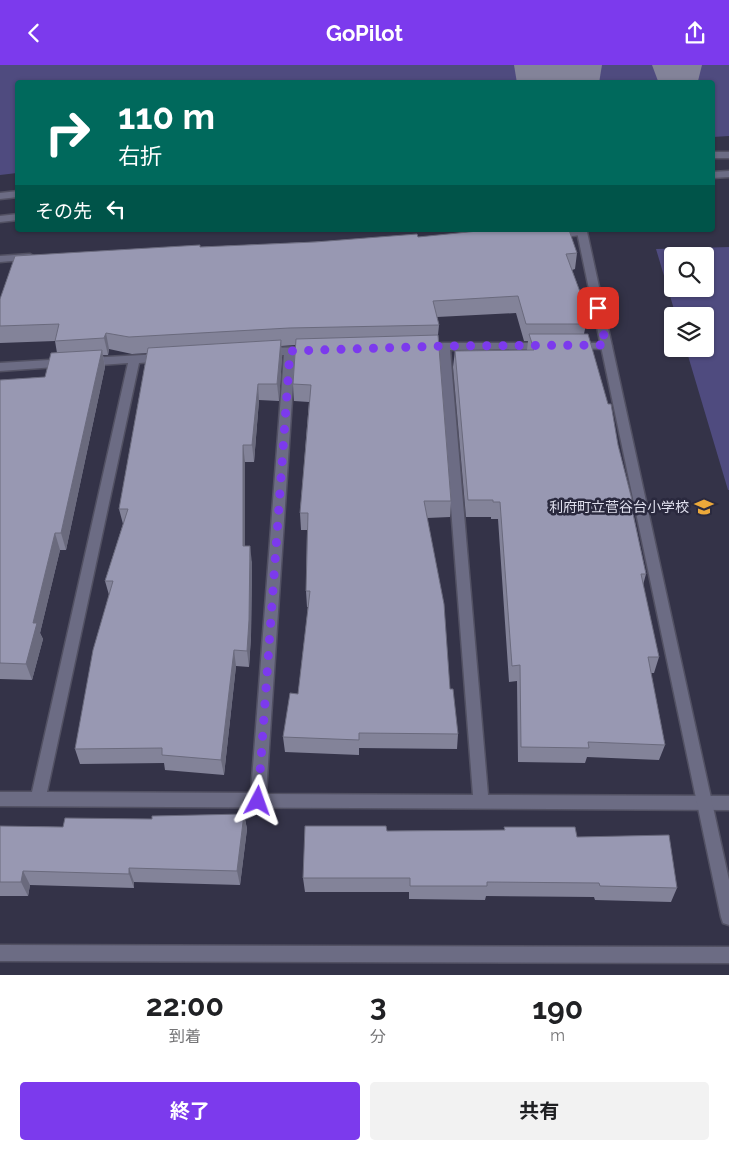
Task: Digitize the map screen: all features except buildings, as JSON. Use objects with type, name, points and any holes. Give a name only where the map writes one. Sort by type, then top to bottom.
[{"type":"street","points":[[715,155],[729,155]]},
{"type":"street","points":[[715,175],[729,174]]},
{"type":"street","points":[[0,196],[15,194]]},
{"type":"street","points":[[0,219],[15,217]]},
{"type":"street","points":[[542,234],[582,232],[729,917]]},
{"type":"street","points":[[0,259],[39,257]]},
{"type":"street","points":[[415,347],[606,345]]},
{"type":"street","points":[[444,346],[481,801]]},
{"type":"street","points":[[251,353],[328,350]]},
{"type":"street","points":[[258,801],[290,351]]},
{"type":"street","points":[[0,367],[173,358]]},
{"type":"street","points":[[38,799],[134,360]]},
{"type":"street","points":[[0,799],[729,803]]},
{"type":"street","points":[[0,953],[729,955]]},
{"type":"shaded area","points":[[0,65],[729,65],[729,136],[715,137],[715,80],[15,80],[15,173],[0,175]]},
{"type":"shaded area","points":[[714,247],[729,247],[729,490],[688,357],[714,357],[714,307],[673,307],[670,297],[714,297]]},
{"type":"shaded area","points":[[656,249],[664,249],[664,276]]},
{"type":"place","name":"利府町立菅谷台小学校","points":[[704,507]]},
{"type":"route","points":[[258,801],[290,351],[444,346],[606,345],[598,308]]}]
